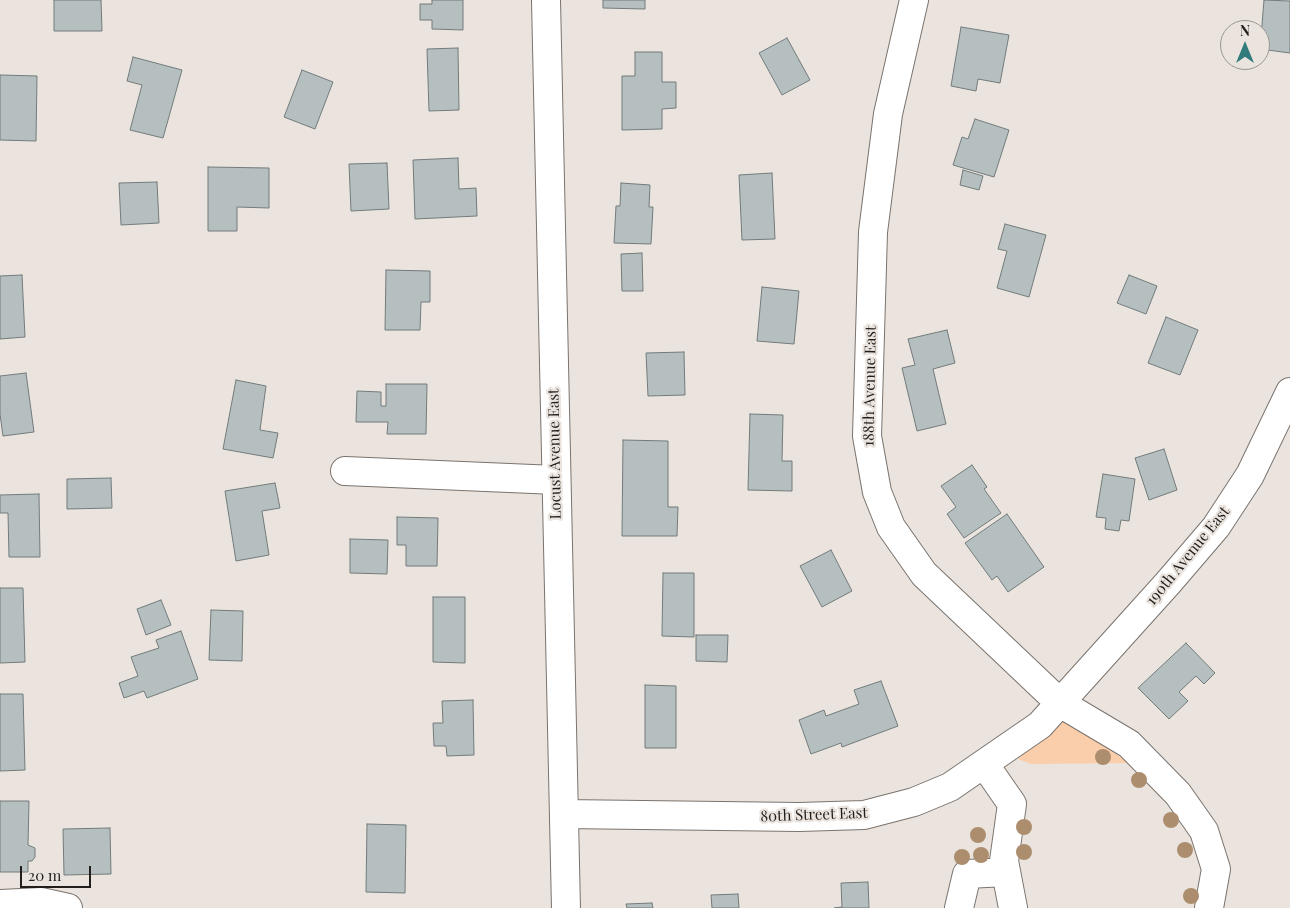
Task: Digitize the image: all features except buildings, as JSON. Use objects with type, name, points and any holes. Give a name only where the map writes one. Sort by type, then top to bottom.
[{"type":"street","name":"Locust Avenue East","points":[[546,0],[566,908]]},
{"type":"street","name":"188th Avenue East","points":[[914,0],[888,114],[873,232],[867,436],[872,474],[877,492],[891,527],[918,567],[1060,703],[1129,744],[1178,794],[1204,831],[1216,869],[1209,908]]},
{"type":"street","name":"190th Avenue East","points":[[1060,703],[1216,527],[1250,475],[1290,392]]},
{"type":"street","points":[[345,471],[556,480]]},
{"type":"street","name":"80th Street East","points":[[564,814],[800,817],[864,815],[914,802],[950,787],[1040,725],[1060,703]]},
{"type":"street","points":[[985,764],[1012,804],[1004,861],[1014,908]]},
{"type":"street","points":[[960,908],[967,874],[1006,872]]},
{"type":"street","points":[[0,904],[41,902],[68,908]]},
{"type":"shaded area","points":[[1063,719],[1070,721],[1129,763],[1031,764],[1018,759],[1057,722]]}]
